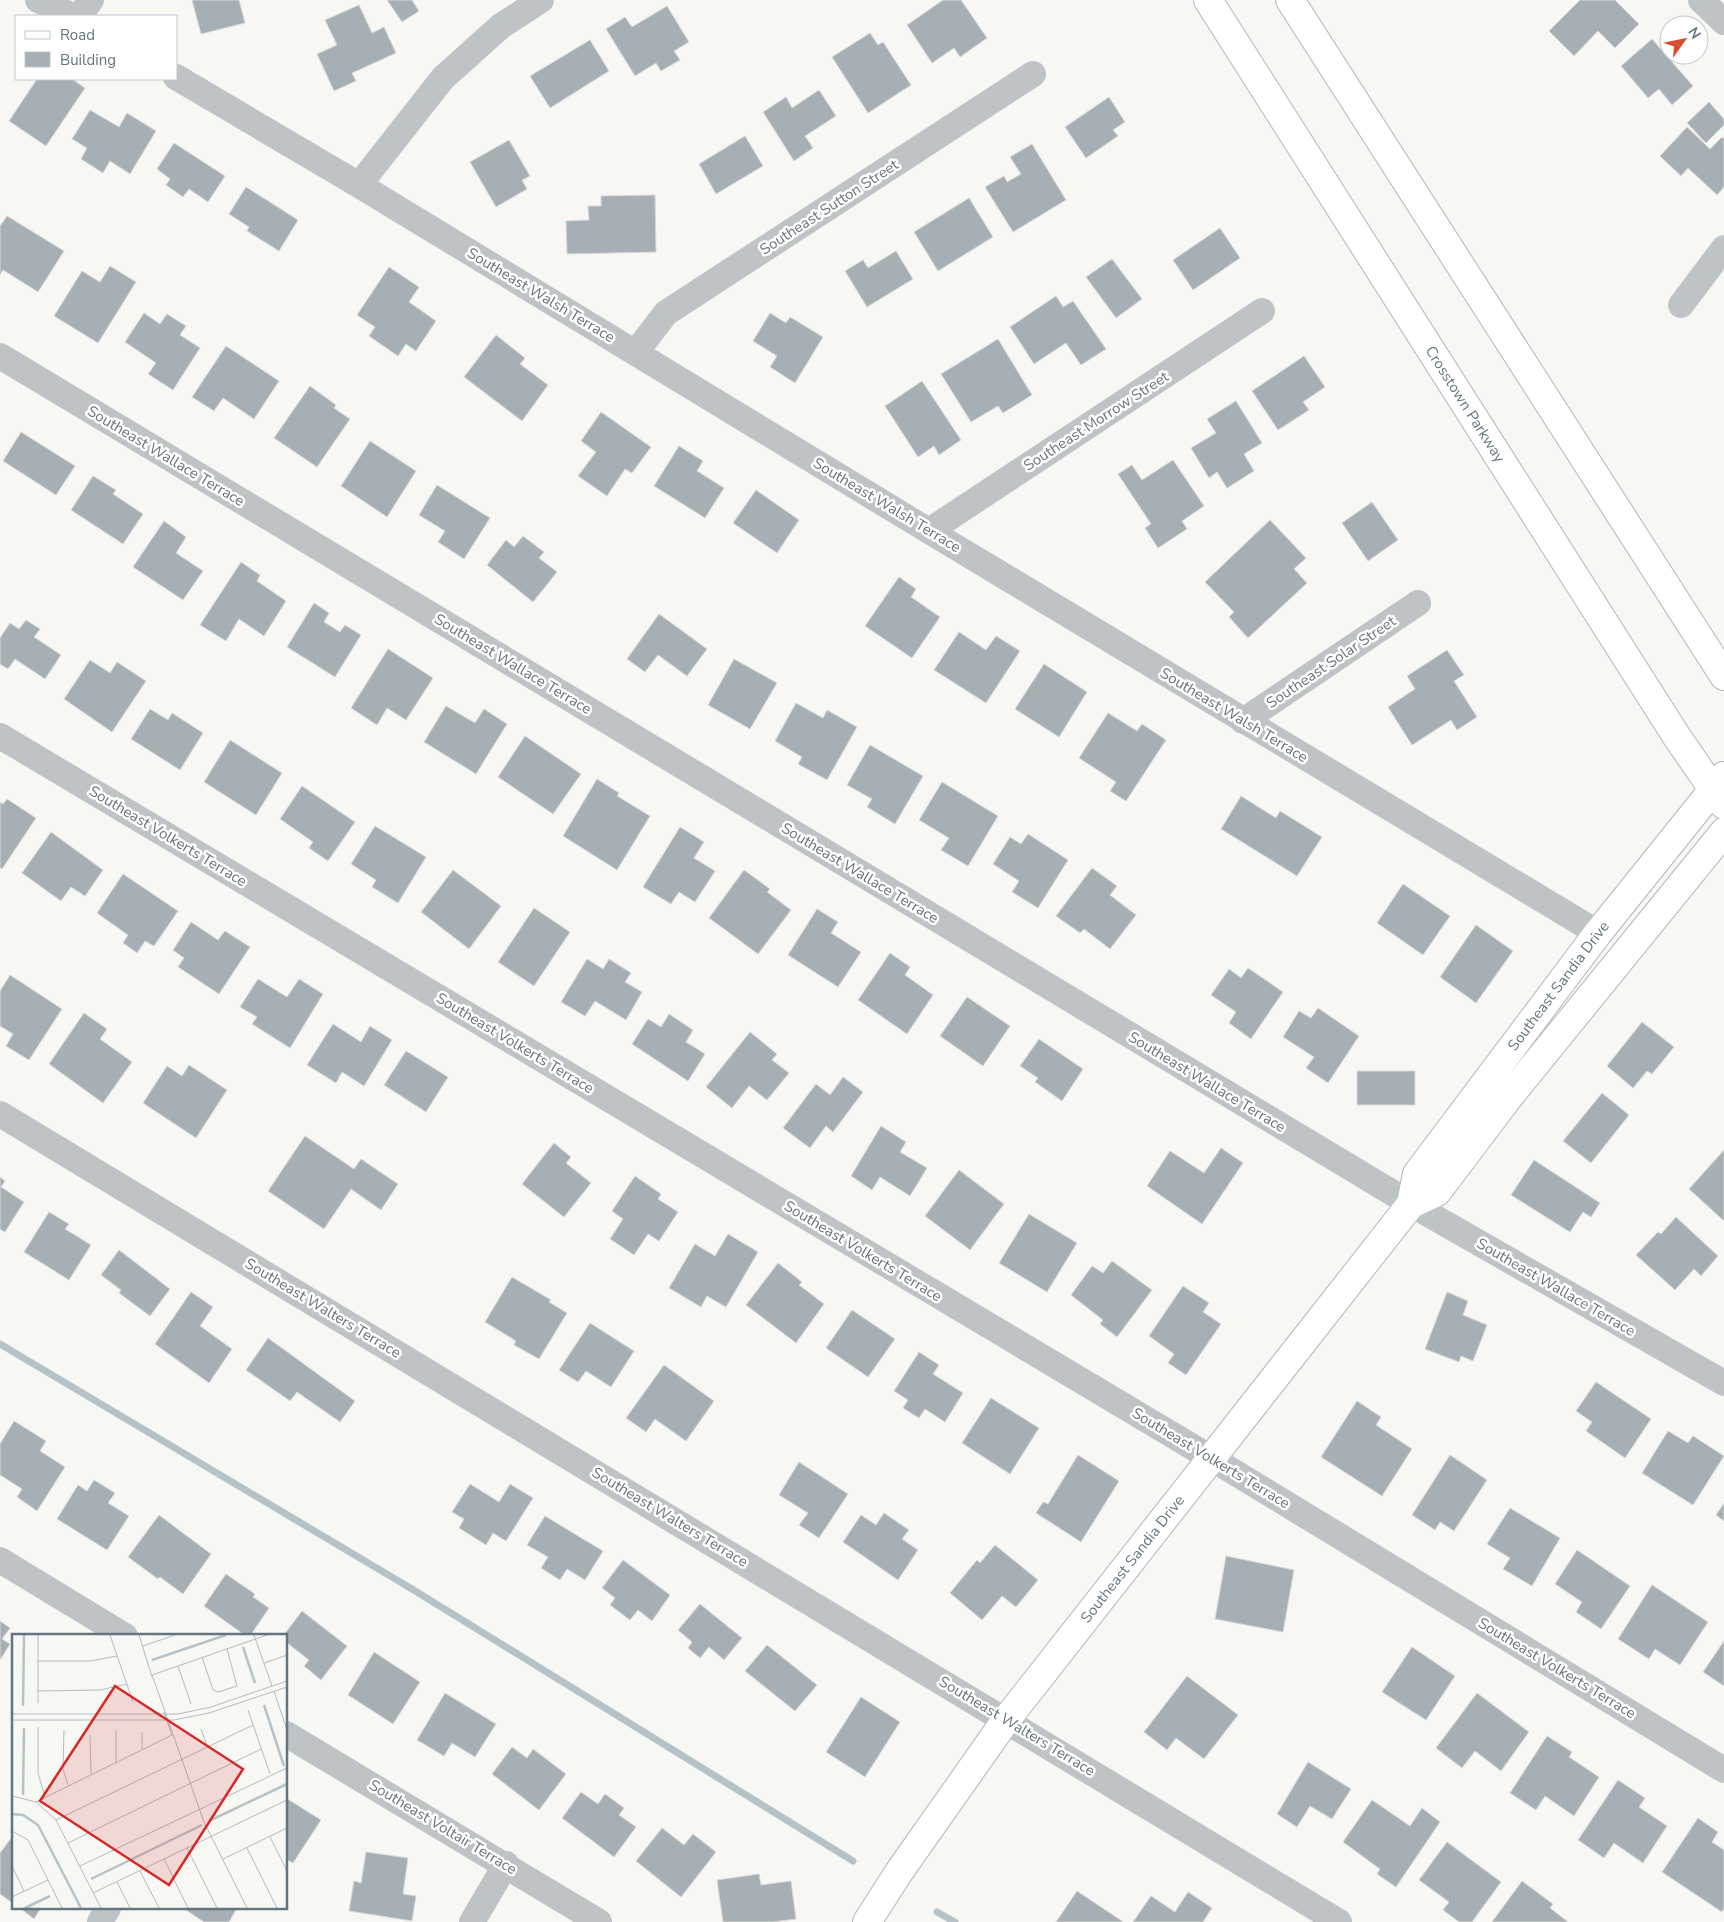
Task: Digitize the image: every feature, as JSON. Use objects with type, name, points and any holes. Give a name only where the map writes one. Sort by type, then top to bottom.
[{"type":"street","points":[[38,0],[72,15]]},
{"type":"street","points":[[81,15],[92,0]]},
{"type":"street","points":[[359,185],[443,78],[501,26],[541,0]]},
{"type":"street","name":"Crosstown Parkway","points":[[1208,0],[1667,720],[1720,790]]},
{"type":"street","points":[[1290,0],[1724,676]]},
{"type":"street","points":[[1701,0],[1724,22]]},
{"type":"street","name":"Southeast Sutton Street","points":[[636,352],[666,313],[1033,74]]},
{"type":"street","name":"Southeast Walsh Terrace","points":[[178,78],[359,185],[929,531],[1598,933]]},
{"type":"street","points":[[1681,305],[1724,248]]},
{"type":"street","name":"Southeast Morrow Street","points":[[929,531],[1262,311]]},
{"type":"street","name":"Southeast Wallace Terrace","points":[[0,356],[1411,1204],[1722,1379]]},
{"type":"street","name":"Southeast Solar Street","points":[[1243,720],[1418,603]]},
{"type":"street","name":"Southeast Volkerts Terrace","points":[[0,736],[1211,1458],[1724,1770]]},
{"type":"street","name":"Southeast Sandia Drive","points":[[867,1922],[1006,1720],[1411,1204],[1417,1174],[1598,933],[1720,790]]},
{"type":"street","name":"Southeast Sandia Drive","points":[[1411,1204],[1437,1192],[1508,1098],[1724,832]]},
{"type":"street","name":"Southeast Walters Terrace","points":[[0,1114],[1339,1922]]},
{"type":"street","points":[[0,1560],[122,1634]]},
{"type":"street","name":"Southeast Voltair Terrace","points":[[288,1735],[506,1864],[599,1922]]},
{"type":"street","points":[[472,1922],[506,1864]]},
{"type":"street","points":[[100,1922],[107,1910]]},
{"type":"building","points":[[192,0],[239,0],[245,23],[201,34]]},
{"type":"building","points":[[387,0],[412,0],[419,11],[402,22]]},
{"type":"building","points":[[943,0],[961,0],[987,38],[960,57],[954,48],[932,63],[907,25]]},
{"type":"building","points":[[1580,0],[1615,0],[1639,24],[1615,48],[1598,31],[1574,56],[1549,31]]},
{"type":"building","points":[[359,5],[372,33],[384,27],[396,53],[352,73],[356,81],[334,91],[317,54],[337,45],[325,20]]},
{"type":"building","points":[[667,6],[689,42],[674,51],[680,60],[661,71],[656,63],[635,76],[606,29],[625,17],[632,27]]},
{"type":"building","points":[[870,33],[878,45],[883,42],[911,85],[868,113],[832,57]]},
{"type":"building","points":[[1652,39],[1659,47],[1659,65],[1675,65],[1693,86],[1672,105],[1659,89],[1648,98],[1621,66]]},
{"type":"building","points":[[590,40],[609,71],[550,108],[530,76]]},
{"type":"building","points":[[36,80],[73,80],[85,88],[46,146],[9,121]]},
{"type":"building","points":[[819,90],[836,116],[805,136],[813,148],[794,161],[763,112],[786,97],[792,108]]},
{"type":"building","points":[[1109,97],[1125,122],[1113,130],[1118,136],[1086,158],[1065,127]]},
{"type":"building","points":[[1709,102],[1724,119],[1724,125],[1706,143],[1687,123]]},
{"type":"building","points":[[90,110],[119,127],[127,113],[156,131],[130,174],[110,161],[103,173],[81,159],[87,148],[72,139]]},
{"type":"building","points":[[1687,127],[1710,149],[1722,137],[1724,139],[1724,187],[1717,195],[1688,168],[1681,176],[1660,156]]},
{"type":"building","points":[[745,136],[763,166],[716,194],[699,164]]},
{"type":"building","points":[[509,140],[530,176],[522,180],[527,189],[496,207],[470,162]]},
{"type":"building","points":[[174,143],[225,176],[208,202],[189,189],[183,197],[166,185],[170,179],[157,169]]},
{"type":"building","points":[[1032,144],[1066,200],[1013,232],[985,187],[1004,176],[1007,182],[1021,174],[1010,157]]},
{"type":"building","points":[[246,187],[298,220],[279,251],[247,231],[249,227],[229,214]]},
{"type":"building","points":[[655,195],[656,252],[567,254],[566,221],[589,220],[588,206],[601,206],[601,196]]},
{"type":"building","points":[[969,198],[993,237],[938,271],[914,232]]},
{"type":"building","points":[[7,216],[64,251],[38,292],[3,270],[0,275],[0,226]]},
{"type":"building","points":[[1220,228],[1240,258],[1193,290],[1173,260]]},
{"type":"building","points":[[896,251],[913,279],[867,307],[845,271],[863,260],[868,268]]},
{"type":"building","points":[[1112,259],[1142,299],[1116,318],[1086,277]]},
{"type":"building","points":[[110,266],[136,282],[98,343],[54,316],[82,271],[100,282]]},
{"type":"building","points":[[389,267],[419,287],[409,302],[436,321],[416,351],[406,344],[398,356],[369,336],[375,327],[357,315]]},
{"type":"building","points":[[1056,296],[1063,307],[1073,301],[1106,349],[1081,365],[1066,343],[1034,364],[1010,327]]},
{"type":"building","points":[[144,313],[160,324],[167,314],[186,326],[180,335],[200,348],[173,390],[148,374],[156,363],[125,342]]},
{"type":"building","points":[[770,313],[786,323],[790,317],[823,337],[795,383],[770,367],[777,356],[753,341]]},
{"type":"building","points":[[496,335],[525,358],[520,364],[548,385],[522,421],[464,377]]},
{"type":"building","points":[[998,339],[1032,395],[1003,413],[998,406],[971,422],[941,374]]},
{"type":"building","points":[[226,346],[279,381],[254,419],[223,398],[214,411],[192,397]]},
{"type":"building","points":[[1304,356],[1325,387],[1303,402],[1309,410],[1278,430],[1252,391]]},
{"type":"building","points":[[922,381],[961,440],[939,455],[934,446],[918,457],[885,406]]},
{"type":"building","points":[[310,386],[336,405],[334,408],[350,419],[317,467],[274,438]]},
{"type":"building","points":[[1236,401],[1262,443],[1244,454],[1254,471],[1227,488],[1217,472],[1209,478],[1191,448],[1216,433],[1207,419]]},
{"type":"building","points":[[601,412],[651,447],[632,473],[625,469],[607,496],[578,476],[596,452],[581,441]]},
{"type":"building","points":[[21,432],[75,466],[56,495],[3,461]]},
{"type":"building","points":[[370,441],[416,471],[387,517],[341,486]]},
{"type":"building","points":[[679,446],[703,461],[697,471],[724,488],[705,518],[654,486]]},
{"type":"building","points":[[1173,460],[1204,506],[1182,521],[1187,529],[1158,548],[1145,528],[1151,524],[1118,474],[1132,465],[1142,480]]},
{"type":"building","points":[[93,476],[116,490],[113,494],[143,514],[123,544],[71,510]]},
{"type":"building","points":[[437,485],[490,518],[464,559],[438,542],[445,531],[419,515]]},
{"type":"building","points":[[756,490],[799,520],[777,553],[733,523]]},
{"type":"building","points":[[1372,502],[1398,540],[1368,561],[1342,523]]},
{"type":"building","points":[[1270,520],[1306,558],[1294,569],[1307,583],[1248,638],[1229,617],[1234,612],[1205,582]]},
{"type":"building","points":[[164,521],[186,537],[176,553],[203,571],[183,600],[133,567]]},
{"type":"building","points":[[523,536],[544,552],[539,558],[557,572],[533,602],[487,565],[506,540],[514,547]]},
{"type":"building","points":[[241,562],[260,575],[257,581],[286,601],[264,636],[239,619],[226,641],[200,625]]},
{"type":"building","points":[[899,577],[916,589],[911,597],[940,617],[912,658],[865,626]]},
{"type":"building","points":[[314,603],[329,613],[324,622],[340,632],[345,625],[361,635],[335,677],[287,647]]},
{"type":"building","points":[[659,614],[707,649],[687,676],[658,655],[645,672],[627,659]]},
{"type":"building","points":[[26,620],[40,629],[34,637],[61,655],[45,679],[15,659],[8,669],[0,664],[0,638],[10,623],[19,629]]},
{"type":"building","points":[[959,632],[986,650],[996,636],[1020,651],[986,703],[934,670]]},
{"type":"building","points":[[388,649],[433,678],[406,720],[387,708],[377,725],[351,708]]},
{"type":"building","points":[[1447,650],[1464,675],[1454,681],[1477,717],[1457,730],[1451,720],[1412,745],[1388,707],[1415,689],[1407,676]]},
{"type":"building","points":[[734,659],[777,683],[750,729],[708,705]]},
{"type":"building","points":[[90,660],[110,673],[117,662],[146,681],[112,732],[64,699]]},
{"type":"building","points":[[1044,664],[1087,692],[1059,737],[1015,709]]},
{"type":"building","points":[[796,703],[823,718],[827,710],[857,727],[827,780],[798,764],[802,757],[775,741]]},
{"type":"building","points":[[446,706],[475,723],[484,709],[507,724],[476,774],[424,742]]},
{"type":"building","points":[[150,709],[168,720],[172,713],[203,733],[180,770],[131,739]]},
{"type":"building","points":[[1108,713],[1137,731],[1142,724],[1166,740],[1126,801],[1110,791],[1116,782],[1079,758]]},
{"type":"building","points":[[525,736],[581,774],[553,814],[498,777]]},
{"type":"building","points":[[230,740],[282,773],[256,815],[204,782]]},
{"type":"building","points":[[870,745],[923,776],[895,824],[867,807],[872,799],[847,785]]},
{"type":"building","points":[[597,779],[619,793],[617,796],[650,816],[617,870],[563,836]]},
{"type":"building","points":[[942,782],[998,816],[968,866],[941,850],[949,838],[919,820]]},
{"type":"building","points":[[302,786],[355,822],[328,861],[309,848],[313,842],[280,819]]},
{"type":"building","points":[[1241,796],[1276,818],[1280,811],[1322,837],[1297,876],[1221,829]]},
{"type":"building","points":[[7,799],[36,818],[2,869],[0,868],[0,802],[3,804]]},
{"type":"building","points":[[375,826],[426,857],[398,903],[372,887],[376,880],[351,864]]},
{"type":"building","points":[[680,827],[704,842],[694,858],[715,871],[695,902],[679,892],[671,904],[643,887]]},
{"type":"building","points":[[51,832],[103,870],[85,896],[71,887],[61,901],[22,873]]},
{"type":"building","points":[[1028,834],[1068,860],[1038,908],[1012,892],[1019,881],[993,864],[1010,837],[1021,844]]},
{"type":"building","points":[[1092,868],[1117,886],[1110,895],[1136,915],[1110,949],[1084,929],[1080,933],[1056,916]]},
{"type":"building","points":[[453,870],[501,906],[469,949],[421,912]]},
{"type":"building","points":[[744,870],[770,889],[767,892],[791,910],[758,954],[709,918]]},
{"type":"building","points":[[123,874],[178,911],[154,946],[145,941],[137,953],[123,943],[128,935],[97,913]]},
{"type":"building","points":[[1403,884],[1450,916],[1423,955],[1377,923]]},
{"type":"building","points":[[534,908],[570,932],[534,986],[498,962]]},
{"type":"building","points":[[817,909],[838,922],[831,933],[861,952],[838,987],[788,955]]},
{"type":"building","points":[[191,922],[218,940],[225,931],[250,947],[219,994],[178,967],[184,958],[173,950]]},
{"type":"building","points":[[1476,925],[1513,951],[1476,1003],[1440,977]]},
{"type":"building","points":[[890,953],[910,967],[905,975],[933,995],[907,1034],[858,1000]]},
{"type":"building","points":[[587,959],[603,969],[609,959],[631,973],[625,982],[642,992],[626,1020],[595,1001],[585,1016],[561,1002]]},
{"type":"building","points":[[1248,968],[1283,992],[1251,1039],[1229,1023],[1236,1012],[1211,995],[1229,969],[1241,978]]},
{"type":"building","points":[[10,975],[62,1009],[29,1060],[6,1046],[13,1034],[0,1026],[0,991]]},
{"type":"building","points":[[258,979],[287,997],[299,979],[323,994],[290,1048],[252,1024],[257,1017],[240,1007]]},
{"type":"building","points":[[967,997],[1010,1026],[983,1066],[940,1036]]},
{"type":"building","points":[[1318,1008],[1359,1036],[1328,1083],[1306,1068],[1314,1057],[1283,1037],[1299,1011],[1311,1018]]},
{"type":"building","points":[[84,1013],[107,1029],[100,1039],[132,1062],[103,1103],[49,1064]]},
{"type":"building","points":[[669,1014],[693,1030],[686,1042],[705,1054],[688,1081],[632,1044],[648,1019],[661,1027]]},
{"type":"building","points":[[1642,1022],[1674,1047],[1652,1074],[1647,1071],[1633,1088],[1607,1066]]},
{"type":"building","points":[[333,1024],[361,1042],[370,1026],[392,1040],[364,1086],[342,1072],[336,1083],[307,1065]]},
{"type":"building","points":[[750,1032],[777,1054],[772,1060],[789,1073],[767,1100],[749,1086],[732,1108],[706,1087]]},
{"type":"building","points":[[1039,1039],[1083,1069],[1062,1101],[1035,1082],[1038,1078],[1020,1066]]},
{"type":"building","points":[[406,1051],[448,1077],[426,1112],[384,1085]]},
{"type":"building","points":[[189,1065],[227,1090],[196,1138],[143,1103],[167,1066],[182,1076]]},
{"type":"building","points":[[1357,1071],[1415,1071],[1415,1105],[1357,1105]]},
{"type":"building","points":[[843,1077],[863,1092],[833,1132],[826,1126],[810,1148],[783,1128],[816,1084],[830,1095]]},
{"type":"building","points":[[1602,1093],[1629,1115],[1591,1163],[1563,1141]]},
{"type":"building","points":[[881,1126],[906,1142],[900,1152],[927,1168],[910,1196],[880,1177],[872,1190],[851,1176]]},
{"type":"building","points":[[305,1136],[354,1169],[361,1159],[398,1184],[381,1210],[351,1189],[324,1229],[268,1191]]},
{"type":"building","points":[[554,1143],[571,1157],[566,1163],[591,1183],[564,1217],[522,1184]]},
{"type":"building","points":[[1221,1148],[1243,1163],[1202,1224],[1147,1186],[1170,1151],[1204,1173]]},
{"type":"building","points":[[1724,1150],[1724,1221],[1689,1189]]},
{"type":"building","points":[[1534,1160],[1600,1203],[1591,1217],[1583,1212],[1570,1232],[1511,1195]]},
{"type":"building","points":[[959,1170],[1004,1204],[970,1250],[925,1216]]},
{"type":"building","points":[[635,1176],[661,1194],[658,1199],[678,1212],[659,1241],[648,1234],[634,1255],[610,1239],[623,1219],[612,1211]]},
{"type":"building","points":[[0,1177],[5,1181],[1,1187],[24,1202],[5,1232],[0,1229]]},
{"type":"building","points":[[49,1212],[69,1224],[65,1229],[91,1245],[69,1280],[24,1252]]},
{"type":"building","points":[[1029,1214],[1077,1243],[1047,1292],[999,1263]]},
{"type":"building","points":[[1676,1217],[1718,1256],[1701,1276],[1694,1269],[1675,1290],[1636,1255],[1658,1232],[1661,1234]]},
{"type":"building","points":[[728,1234],[758,1252],[726,1307],[707,1296],[701,1307],[669,1288],[695,1244],[715,1256]]},
{"type":"building","points":[[119,1250],[170,1289],[150,1316],[119,1293],[121,1290],[101,1275]]},
{"type":"building","points":[[1112,1261],[1152,1290],[1117,1337],[1100,1324],[1103,1320],[1071,1295],[1092,1266],[1103,1273]]},
{"type":"building","points":[[778,1263],[802,1282],[799,1285],[824,1304],[796,1343],[746,1305]]},
{"type":"building","points":[[512,1277],[551,1300],[549,1302],[567,1313],[539,1359],[514,1345],[516,1341],[485,1322]]},
{"type":"building","points":[[1183,1286],[1209,1303],[1203,1312],[1221,1324],[1186,1375],[1168,1363],[1174,1354],[1149,1336]]},
{"type":"building","points":[[191,1292],[213,1307],[200,1326],[232,1349],[209,1383],[155,1344]]},
{"type":"building","points":[[1447,1292],[1468,1301],[1463,1315],[1487,1325],[1473,1361],[1461,1356],[1459,1362],[1425,1349]]},
{"type":"building","points":[[852,1310],[895,1339],[868,1377],[826,1348]]},
{"type":"building","points":[[590,1323],[634,1351],[611,1387],[586,1371],[578,1382],[559,1370]]},
{"type":"building","points":[[268,1338],[355,1401],[340,1422],[297,1392],[290,1401],[246,1370]]},
{"type":"building","points":[[919,1352],[939,1365],[933,1374],[963,1393],[945,1422],[925,1409],[919,1418],[903,1408],[908,1400],[894,1391]]},
{"type":"building","points":[[664,1365],[714,1401],[686,1441],[655,1419],[646,1432],[626,1418]]},
{"type":"building","points":[[1596,1382],[1651,1419],[1625,1458],[1586,1431],[1592,1422],[1576,1411]]},
{"type":"building","points":[[991,1398],[1039,1428],[1010,1474],[962,1443]]},
{"type":"building","points":[[1357,1401],[1381,1417],[1376,1425],[1412,1449],[1382,1496],[1321,1457]]},
{"type":"building","points":[[14,1421],[46,1441],[40,1451],[65,1467],[37,1511],[17,1497],[22,1489],[0,1475],[0,1444]]},
{"type":"building","points":[[1668,1431],[1688,1443],[1693,1436],[1724,1456],[1693,1505],[1642,1473]]},
{"type":"building","points":[[1078,1455],[1119,1481],[1081,1542],[1036,1513],[1043,1502],[1048,1504]]},
{"type":"building","points":[[1450,1455],[1487,1480],[1454,1531],[1440,1522],[1435,1530],[1412,1515]]},
{"type":"building","points":[[799,1462],[848,1494],[819,1538],[799,1525],[808,1513],[779,1495]]},
{"type":"building","points":[[94,1480],[115,1493],[108,1503],[129,1516],[107,1550],[57,1519],[78,1485],[87,1491]]},
{"type":"building","points":[[470,1484],[499,1502],[510,1484],[533,1498],[506,1541],[493,1533],[486,1545],[459,1528],[464,1519],[452,1512]]},
{"type":"building","points":[[1724,1503],[1724,1521],[1716,1515]]},
{"type":"building","points":[[1510,1508],[1560,1538],[1532,1586],[1503,1569],[1510,1558],[1487,1544]]},
{"type":"building","points":[[884,1513],[909,1530],[902,1539],[918,1550],[898,1580],[843,1542],[861,1515],[876,1525]]},
{"type":"building","points":[[159,1515],[211,1554],[183,1594],[160,1577],[158,1579],[128,1557]]},
{"type":"building","points":[[545,1516],[603,1551],[585,1580],[567,1569],[560,1580],[541,1568],[548,1557],[527,1545]]},
{"type":"building","points":[[995,1545],[1038,1580],[1016,1607],[1002,1596],[982,1620],[950,1593],[977,1560],[980,1563]]},
{"type":"building","points":[[1577,1550],[1630,1586],[1601,1629],[1576,1612],[1582,1602],[1555,1584]]},
{"type":"building","points":[[1226,1556],[1294,1570],[1283,1632],[1215,1619]]},
{"type":"building","points":[[623,1560],[670,1595],[652,1621],[638,1610],[630,1620],[610,1605],[615,1598],[602,1588]]},
{"type":"building","points":[[226,1574],[255,1594],[253,1597],[269,1608],[251,1634],[243,1634],[204,1606]]},
{"type":"building","points":[[1652,1585],[1708,1622],[1680,1665],[1655,1649],[1649,1659],[1618,1639]]},
{"type":"building","points":[[700,1604],[742,1638],[724,1660],[709,1647],[700,1658],[688,1648],[692,1642],[678,1630]]},
{"type":"building","points":[[302,1611],[347,1646],[321,1680],[304,1666],[309,1660],[288,1644],[288,1634],[285,1634]]},
{"type":"building","points":[[0,1621],[10,1628],[2,1639],[10,1644],[0,1660]]},
{"type":"building","points":[[1724,1641],[1724,1686],[1703,1672]]},
{"type":"building","points":[[767,1645],[817,1685],[795,1711],[745,1671]]},
{"type":"building","points":[[1412,1647],[1455,1676],[1426,1720],[1382,1692]]},
{"type":"building","points":[[374,1652],[420,1682],[393,1724],[348,1695]]},
{"type":"building","points":[[1187,1676],[1238,1715],[1204,1759],[1176,1738],[1167,1750],[1144,1732]]},
{"type":"building","points":[[445,1693],[496,1724],[475,1757],[452,1743],[444,1756],[417,1740]]},
{"type":"building","points":[[1477,1693],[1529,1732],[1501,1771],[1475,1751],[1462,1768],[1436,1748]]},
{"type":"building","points":[[861,1697],[900,1722],[865,1777],[826,1752]]},
{"type":"building","points":[[1547,1736],[1572,1752],[1569,1757],[1599,1777],[1574,1816],[1545,1796],[1536,1810],[1510,1793]]},
{"type":"building","points":[[512,1747],[527,1758],[533,1749],[566,1774],[539,1810],[492,1774]]},
{"type":"building","points":[[1308,1762],[1351,1789],[1332,1819],[1310,1806],[1297,1827],[1277,1814]]},
{"type":"building","points":[[1618,1780],[1645,1798],[1639,1807],[1667,1826],[1643,1863],[1614,1843],[1604,1858],[1578,1840]]},
{"type":"building","points":[[581,1792],[598,1804],[605,1794],[624,1808],[619,1815],[636,1827],[614,1857],[562,1818]]},
{"type":"building","points":[[288,1799],[321,1820],[293,1863],[288,1860]]},
{"type":"building","points":[[1372,1800],[1410,1826],[1422,1808],[1440,1822],[1396,1887],[1377,1874],[1380,1869],[1343,1842]]},
{"type":"building","points":[[1698,1818],[1718,1832],[1712,1842],[1724,1850],[1724,1908],[1722,1912],[1662,1872]]},
{"type":"building","points":[[662,1828],[684,1845],[693,1834],[716,1852],[681,1897],[636,1861]]},
{"type":"building","points":[[12,1837],[12,1903],[0,1894],[0,1853]]},
{"type":"building","points":[[1447,1842],[1501,1882],[1472,1922],[1459,1922],[1443,1910],[1449,1902],[1419,1880]]},
{"type":"building","points":[[366,1852],[408,1858],[403,1894],[416,1896],[412,1921],[349,1911],[354,1881],[361,1883]]},
{"type":"building","points":[[759,1874],[761,1885],[791,1881],[796,1919],[772,1922],[723,1922],[717,1880]]},
{"type":"building","points":[[1522,1881],[1553,1904],[1550,1908],[1568,1922],[1492,1922]]},
{"type":"building","points":[[1077,1891],[1122,1921],[1122,1922],[1056,1922]]},
{"type":"building","points":[[1188,1892],[1212,1908],[1203,1922],[1133,1922],[1151,1896],[1175,1912]]},
{"type":"building","points":[[23,1910],[40,1910],[34,1919]]},
{"type":"building","points":[[186,1910],[236,1910],[229,1922],[204,1922]]},
{"type":"waterway","points":[[0,1344],[412,1589],[853,1861]]},
{"type":"waterway","points":[[937,1912],[955,1922]]}]
